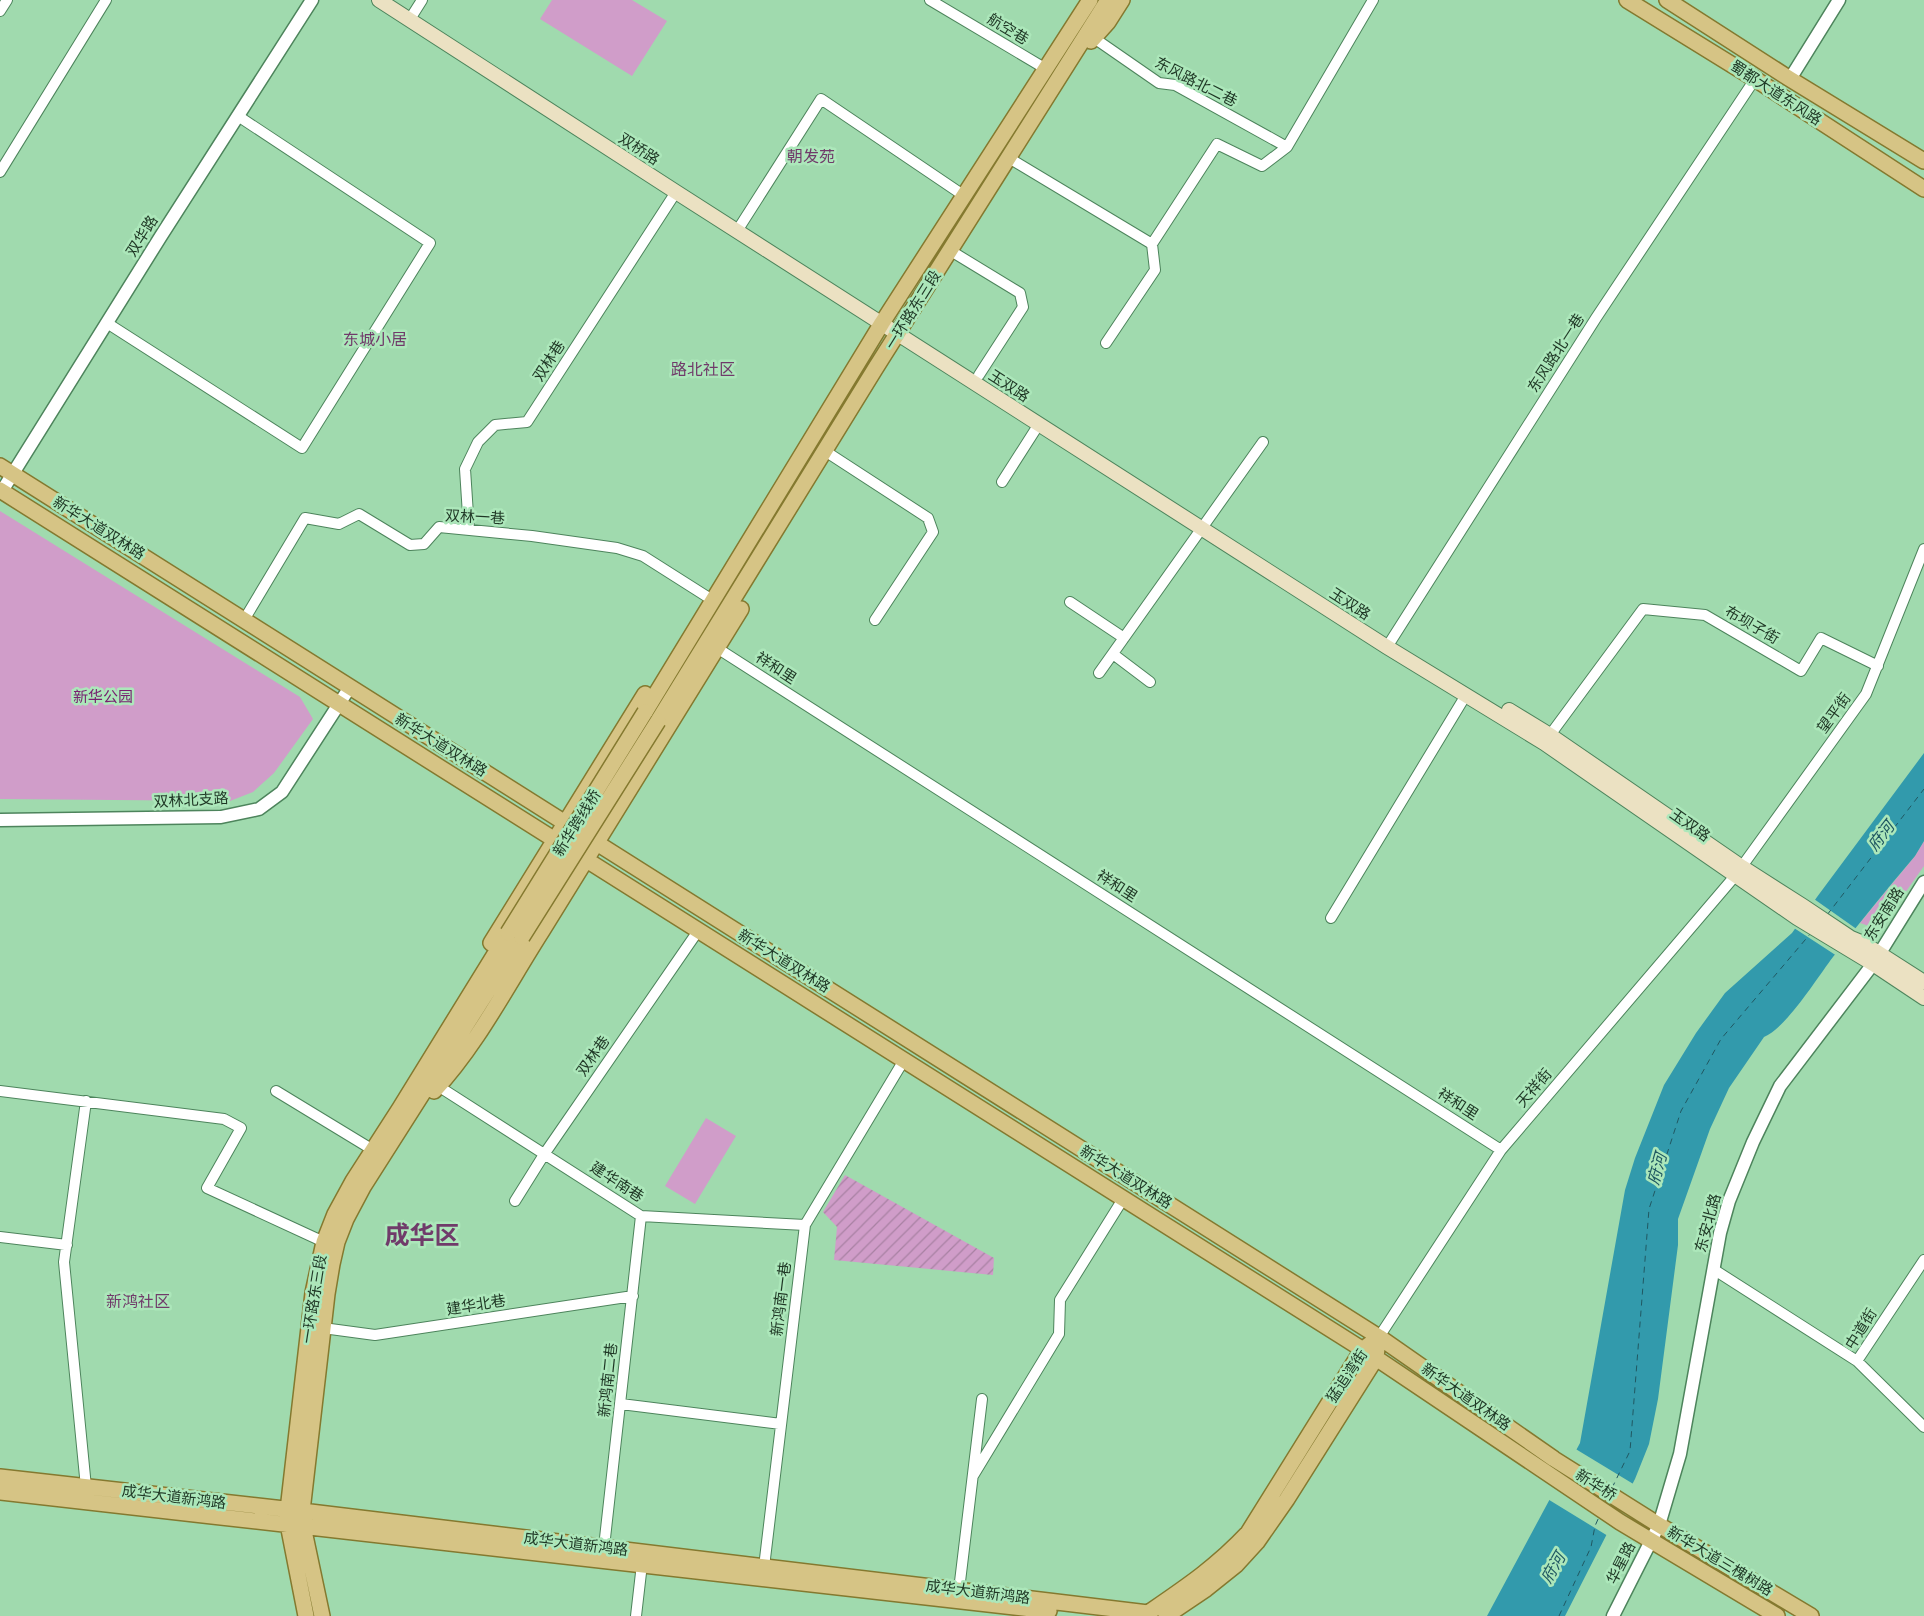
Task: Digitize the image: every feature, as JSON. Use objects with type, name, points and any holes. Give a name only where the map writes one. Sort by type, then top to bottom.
[{"type":"main road","name":"双桥路","points":[[379,0],[416,10],[676,192],[739,227]]},
{"type":"main road","name":"双桥路","points":[[395,0],[416,10],[739,227],[884,320]]},
{"type":"main road","points":[[1055,55],[1080,0]]},
{"type":"main road","points":[[1055,55],[1090,0]]},
{"type":"main road","points":[[1071,62],[1108,0]]},
{"type":"main road","points":[[1071,62],[1108,22],[1122,0]]},
{"type":"main road","name":"蜀都大道东风路","points":[[1628,0],[1755,79],[1924,189]]},
{"type":"main road","name":"蜀都大道东风路","points":[[1667,0],[1790,79],[1924,161]]},
{"type":"main road","name":"一环路东三段","points":[[744,552],[884,320],[963,194],[1055,55]]},
{"type":"main road","name":"一环路东三段","points":[[758,561],[900,330],[1071,62]]},
{"type":"main road","name":"玉双路","points":[[884,320],[1039,424],[1205,525]]},
{"type":"main road","name":"玉双路","points":[[900,330],[979,375],[1466,695],[1848,943],[1876,959]]},
{"type":"main road","name":"新华大道双林路","points":[[0,466],[1379,1337],[1562,1464]]},
{"type":"main road","name":"新华大道双林路","points":[[1,490],[1376,1358],[1556,1479]]},
{"type":"main road","points":[[405,1112],[431,1041],[706,596],[722,574],[744,552]]},
{"type":"main road","name":"新华跨线桥","points":[[515,935],[645,712],[744,552]]},
{"type":"main road","points":[[405,1112],[438,1086],[454,1069],[598,843],[751,592],[758,561]]},
{"type":"main road","name":"新华跨线桥","points":[[515,935],[658,721],[758,561]]},
{"type":"main road","name":"玉双路","points":[[1389,643],[1550,735],[1738,872]]},
{"type":"main road","points":[[405,1112],[515,935]]},
{"type":"main road","points":[[1876,959],[1924,982]]},
{"type":"main road","points":[[1876,959],[1924,998]]},
{"type":"main road","name":"一环路东三段","points":[[295,1518],[314,1292],[324,1242],[342,1199],[373,1150],[405,1112]]},
{"type":"main road","name":"一环路东三段","points":[[295,1518],[332,1264],[337,1242],[346,1219],[405,1112]]},
{"type":"main road","name":"猛追湾街","points":[[1147,1615],[1204,1575],[1248,1533],[1362,1350],[1379,1337]]},
{"type":"main road","name":"猛追湾街","points":[[1166,1616],[1206,1589],[1236,1565],[1257,1542],[1287,1499],[1376,1358],[1379,1337]]},
{"type":"main road","name":"新华桥","points":[[1562,1464],[1629,1506]]},
{"type":"main road","name":"成华大道新鸿路","points":[[0,1477],[86,1487],[295,1518],[642,1564],[1090,1616]]},
{"type":"main road","name":"新华桥","points":[[1556,1479],[1620,1522]]},
{"type":"main road","name":"成华大道新鸿路","points":[[0,1492],[604,1547],[1147,1615]]},
{"type":"main road","name":"新华大道三槐树路","points":[[1629,1506],[1811,1616]]},
{"type":"main road","points":[[295,1518],[306,1616]]},
{"type":"main road","points":[[295,1518],[322,1616]]},
{"type":"main road","name":"新华大道三槐树路","points":[[1620,1522],[1777,1616]]},
{"type":"main road","points":[[1004,1606],[1023,1616]]},
{"type":"street","points":[[0,11],[7,0]]},
{"type":"street","points":[[0,172],[106,0]]},
{"type":"street","name":"双华路","points":[[1,490],[13,474],[312,0]]},
{"type":"street","name":"航空巷","points":[[930,0],[1046,69]]},
{"type":"street","points":[[1106,343],[1155,270],[1152,244],[1217,144],[1262,166],[1287,147],[1374,0]]},
{"type":"street","points":[[1790,79],[1839,0]]},
{"type":"street","name":"东风路北二巷","points":[[1094,38],[1159,83],[1175,85],[1287,147]]},
{"type":"street","name":"东风路北一巷","points":[[1389,643],[1596,318],[1755,79]]},
{"type":"street","points":[[739,227],[821,100],[963,194]]},
{"type":"street","points":[[107,323],[302,448],[430,243],[238,116]]},
{"type":"street","points":[[1009,158],[1152,244]]},
{"type":"street","name":"双林巷","points":[[469,530],[465,469],[478,442],[495,425],[527,422],[676,192]]},
{"type":"street","points":[[950,251],[1020,294],[1023,307],[979,375]]},
{"type":"street","points":[[1002,482],[1039,424]]},
{"type":"street","points":[[1098,673],[1263,442]]},
{"type":"street","points":[[825,451],[928,518],[933,532],[875,620]]},
{"type":"street","name":"双林一巷","points":[[244,620],[305,518],[339,524],[359,514],[410,545],[424,544],[439,527],[532,536],[617,548],[643,556],[706,596]]},
{"type":"street","name":"望平街","points":[[1738,872],[1866,694],[1924,548]]},
{"type":"street","points":[[1070,602],[1124,638]]},
{"type":"street","name":"布坝子街","points":[[1550,735],[1643,609],[1705,615],[1801,671],[1821,638],[1878,666]]},
{"type":"street","name":"祥和里","points":[[716,648],[1502,1150]]},
{"type":"street","points":[[1113,654],[1150,682]]},
{"type":"street","name":"双林北支路","points":[[0,820],[221,817],[259,809],[282,792],[350,687]]},
{"type":"street","points":[[1331,918],[1466,695]]},
{"type":"street","name":"天祥街","points":[[1379,1337],[1502,1150],[1738,872]]},
{"type":"street","name":"东安南路","points":[[1876,959],[1924,882]]},
{"type":"street","name":"双林巷","points":[[515,1200],[545,1153],[698,931]]},
{"type":"street","name":"东安北路","points":[[1659,1525],[1680,1454],[1720,1232],[1729,1201],[1753,1142],[1780,1086],[1876,959]]},
{"type":"street","name":"新鸿南一巷","points":[[764,1566],[805,1225],[904,1060]]},
{"type":"street","name":"建华南巷","points":[[438,1086],[642,1216],[805,1225]]},
{"type":"street","points":[[0,1091],[224,1119],[241,1128],[207,1188],[324,1242]]},
{"type":"street","points":[[276,1091],[373,1150]]},
{"type":"street","points":[[86,1101],[64,1262],[86,1487]]},
{"type":"street","points":[[973,1476],[1058,1334],[1060,1300],[1123,1199]]},
{"type":"street","name":"新鸿南二巷","points":[[604,1547],[642,1216]]},
{"type":"street","points":[[0,1237],[67,1245]]},
{"type":"street","name":"中道街","points":[[1924,1260],[1857,1362],[1924,1427]]},
{"type":"street","points":[[1713,1269],[1857,1362]]},
{"type":"street","name":"建华北巷","points":[[323,1328],[376,1335],[632,1296]]},
{"type":"street","points":[[959,1590],[982,1398]]},
{"type":"street","points":[[620,1404],[781,1424]]},
{"type":"street","name":"华星路","points":[[1613,1616],[1659,1525]]},
{"type":"street","points":[[636,1616],[642,1564]]},
{"type":"green space","points":[[552,0],[632,0],[667,21],[632,76],[540,19]]},
{"type":"green space","name":"新华公园","points":[[0,511],[300,697],[313,719],[274,773],[253,792],[230,801],[0,799]]},
{"type":"green space","points":[[1924,841],[1924,866],[1883,924],[1874,927],[1860,923],[1915,856]]},
{"type":"green space","points":[[706,1118],[736,1136],[695,1204],[665,1186]]},
{"type":"green space","points":[[845,1175],[994,1258],[993,1275],[834,1260],[837,1227],[823,1212]]},
{"type":"water","name":"府河","points":[[1924,753],[1924,841],[1915,856],[1843,944],[1792,1013],[1773,1032],[1764,1037],[1729,1088],[1710,1129],[1678,1219],[1678,1245],[1658,1399],[1649,1444],[1635,1479],[1565,1616],[1487,1616],[1580,1443],[1625,1190],[1635,1158],[1664,1085],[1696,1033],[1725,993],[1792,933]]},
{"type":"pier","points":[[1814,899],[1858,930],[1837,956],[1794,928]]},
{"type":"pier","points":[[1574,1448],[1635,1485],[1608,1536],[1546,1498]]},
{"type":"ferry route","points":[[1827,915],[1924,789]]},
{"type":"ferry route","points":[[1612,1488],[1630,1451],[1649,1209],[1681,1111],[1721,1039],[1811,933]]},
{"type":"ferry route","points":[[1559,1616],[1591,1547],[1595,1526],[1599,1517]]},
{"type":"district","name":"朝发苑","points":[[811,156]]},
{"type":"district","name":"东城小居","points":[[375,339]]},
{"type":"district","name":"路北社区","points":[[703,369]]},
{"type":"district","name":"成华区","points":[[422,1235]]},
{"type":"district","name":"新鸿社区","points":[[138,1301]]}]
